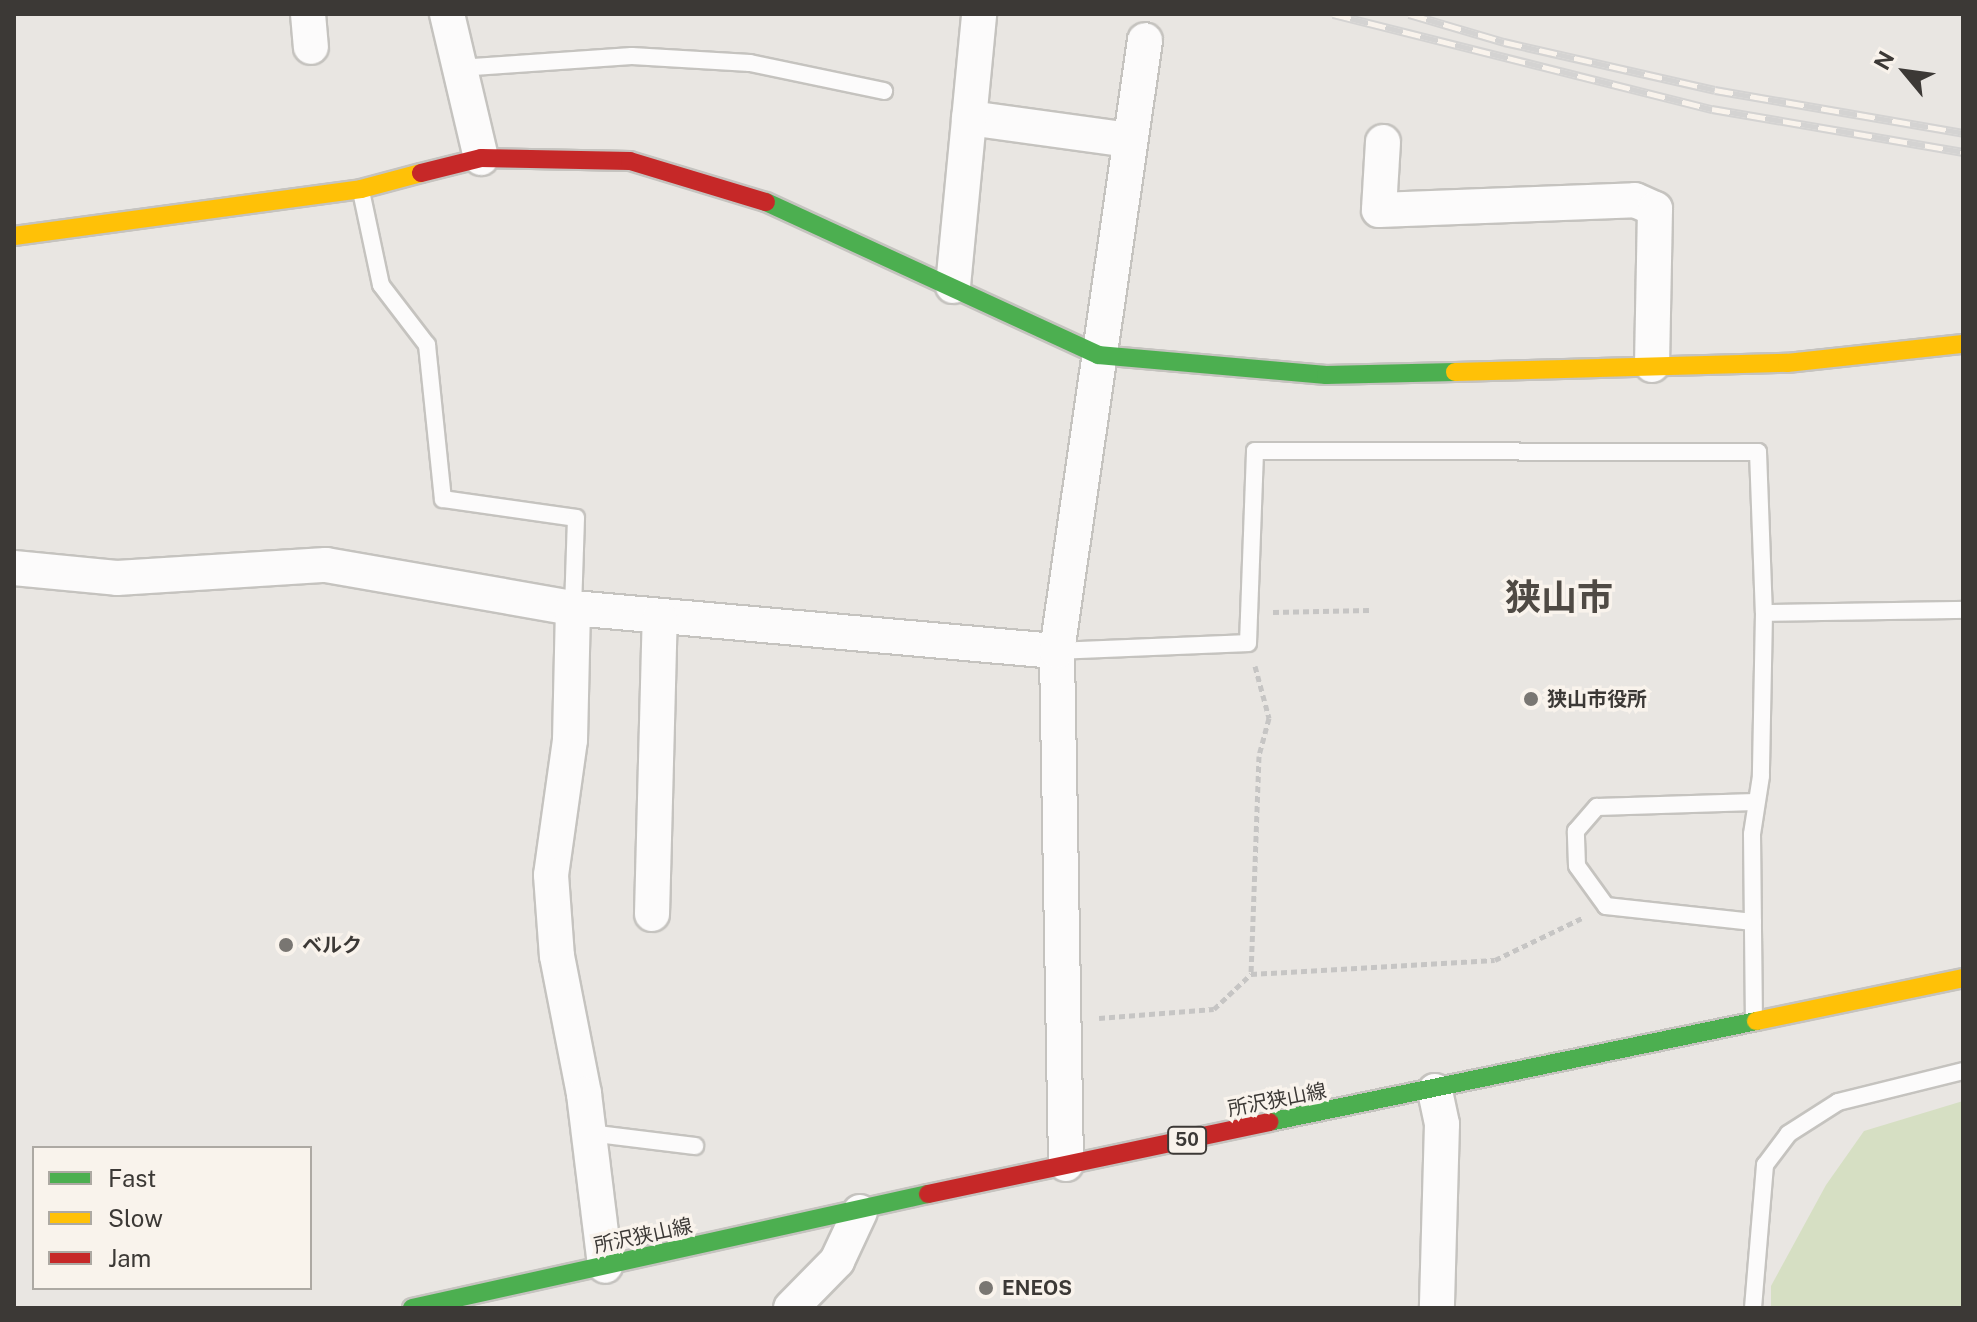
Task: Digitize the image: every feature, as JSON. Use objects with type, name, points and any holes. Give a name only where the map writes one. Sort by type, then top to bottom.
[{"type":"street","points":[[447,14],[481,158]]},
{"type":"street","points":[[953,286],[979,14]]},
{"type":"street","points":[[1066,1164],[1057,651],[1145,40]]},
{"type":"street","points":[[969,118],[1130,140]]},
{"type":"street","points":[[1383,142],[1379,210],[1635,200],[1655,209],[1652,365]]},
{"type":"street","points":[[14,236],[361,189],[481,158],[630,161],[680,171],[816,222],[1098,355],[1326,375],[1787,363],[1963,344]]},
{"type":"street","points":[[14,568],[117,578],[326,565],[573,608],[1057,651]]},
{"type":"street","points":[[573,608],[570,740],[551,875],[557,956],[589,1133],[605,1266]]},
{"type":"street","points":[[652,914],[660,618]]},
{"type":"street","name":"所沢狭山線","points":[[412,1308],[860,1212],[1066,1164],[1754,1025],[1963,978]]},
{"type":"street","points":[[1435,1091],[1442,1124],[1437,1308]]},
{"type":"street","points":[[791,1308],[837,1261],[860,1212]]},
{"type":"lane","points":[[459,68],[632,56],[750,63],[884,91]]},
{"type":"lane","points":[[361,189],[381,285],[427,345],[443,499],[576,518],[573,608]]},
{"type":"lane","points":[[1057,651],[1248,643],[1255,451],[1758,452],[1764,613],[1761,776],[1755,802],[1754,1025]]},
{"type":"lane","points":[[1764,613],[1963,610]]},
{"type":"lane","points":[[1753,922],[1606,906],[1577,866],[1576,831],[1597,807],[1755,802]]},
{"type":"lane","points":[[1753,1308],[1765,1165],[1788,1134],[1838,1102],[1963,1071]]},
{"type":"lane","points":[[589,1133],[695,1146]]},
{"type":"path","points":[[1248,612],[1369,610]]},
{"type":"path","points":[[1248,643],[1269,718],[1259,756],[1251,974]]},
{"type":"path","points":[[1064,1022],[1214,1009],[1251,974],[1495,960],[1606,906]]},
{"type":"green space","points":[[1963,1101],[1963,1308],[1771,1308],[1771,1286],[1826,1185],[1864,1131]]},
{"type":"railway","points":[[1333,14],[1712,109],[1963,152]]},
{"type":"railway","points":[[1409,14],[1504,42],[1715,90],[1963,133]]},
{"type":"traffic: fast","points":[[766,202],[1098,355],[1326,375],[1455,372]]},
{"type":"traffic: fast","points":[[1269,1122],[1756,1021]]},
{"type":"traffic: fast","points":[[412,1308],[928,1194]]},
{"type":"traffic: slow","points":[[14,236],[361,189],[421,173]]},
{"type":"traffic: slow","points":[[1455,372],[1787,363],[1963,344]]},
{"type":"traffic: slow","points":[[1756,1021],[1963,978]]},
{"type":"traffic: jam","points":[[421,173],[481,158],[630,161],[766,202]]},
{"type":"traffic: jam","points":[[928,1194],[1269,1122]]},
{"type":"place","name":"狭山市役所","points":[[1531,699]]},
{"type":"place","name":"ベルク","points":[[286,945]]},
{"type":"place","name":"ENEOS","points":[[986,1288]]},
{"type":"district","name":"狭山市","points":[[1559,598]]}]
